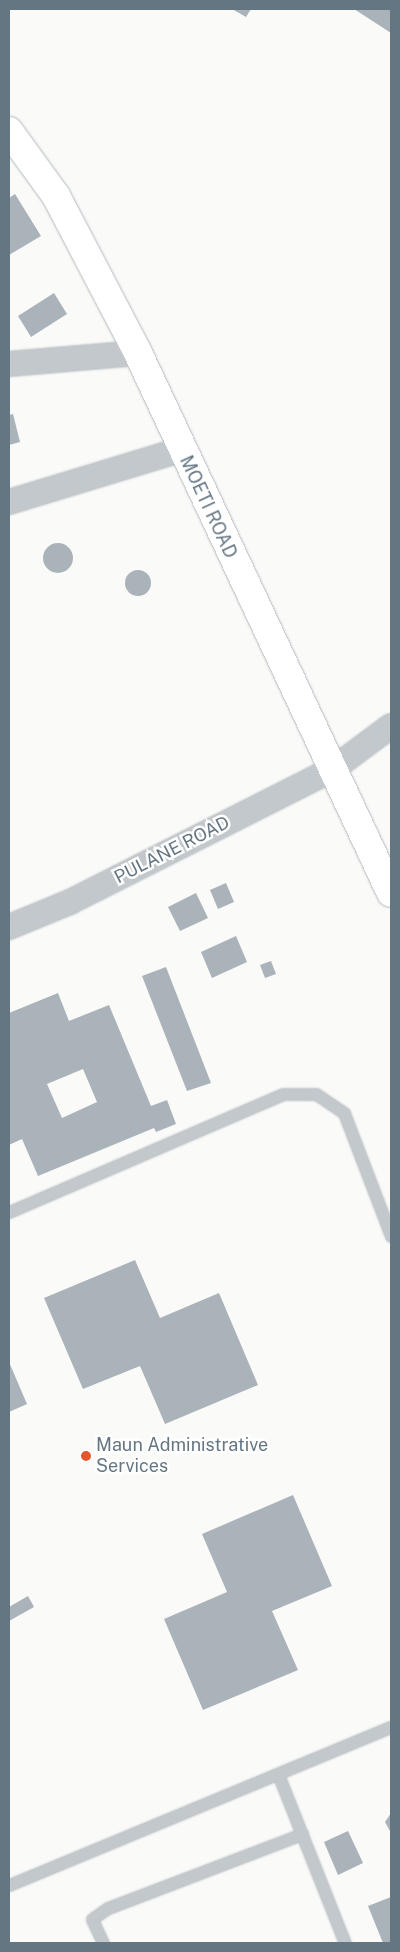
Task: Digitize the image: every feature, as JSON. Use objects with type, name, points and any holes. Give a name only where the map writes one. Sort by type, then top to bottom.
[{"type":"street","name":"MOETI ROAD","points":[[9,131],[56,196],[138,352],[180,450],[391,893]]},
{"type":"street","points":[[9,364],[138,352]]},
{"type":"street","points":[[9,502],[180,450]]},
{"type":"street","name":"PULANE ROAD","points":[[9,927],[70,902],[332,769],[391,726]]},
{"type":"lane","points":[[9,1212],[283,1094],[316,1094],[344,1113],[391,1236]]},
{"type":"lane","points":[[9,1885],[391,1727]]},
{"type":"lane","points":[[278,1774],[345,1943]]},
{"type":"lane","points":[[103,1943],[92,1919],[108,1908],[302,1834]]},
{"type":"building","points":[[232,9],[251,9],[246,17]]},
{"type":"building","points":[[354,9],[391,9],[391,33]]},
{"type":"building","points":[[15,194],[41,236],[9,255],[9,198]]},
{"type":"building","points":[[54,293],[67,314],[31,337],[18,316]]},
{"type":"building","points":[[13,414],[20,442],[9,445],[9,415]]},
{"type":"building","points":[[58,543],[64,544],[72,552],[72,564],[64,572],[58,573],[52,572],[44,564],[43,558],[44,552],[52,544]]},
{"type":"building","points":[[138,570],[147,574],[151,583],[147,592],[138,596],[129,592],[125,583],[129,574]]},
{"type":"building","points":[[226,883],[234,902],[218,909],[210,890]]},
{"type":"building","points":[[196,893],[208,918],[180,931],[168,907]]},
{"type":"building","points":[[236,936],[247,962],[212,978],[201,952]]},
{"type":"building","points":[[271,961],[276,974],[265,978],[260,965]]},
{"type":"building","points":[[166,967],[211,1083],[187,1091],[142,976]]},
{"type":"building","points":[[58,993],[69,1021],[109,1005],[151,1106],[167,1100],[176,1124],[156,1132],[154,1128],[38,1176],[22,1139],[9,1145],[9,1013]],"holes":[[[83,1069],[97,1102],[62,1118],[47,1084]]]},
{"type":"building","points":[[135,1260],[160,1318],[219,1293],[258,1385],[165,1424],[140,1366],[83,1389],[44,1298]]},
{"type":"building","points":[[9,1362],[27,1404],[9,1412]]},
{"type":"building","points":[[293,1495],[332,1586],[272,1611],[298,1670],[203,1710],[164,1619],[227,1592],[202,1534]]},
{"type":"building","points":[[28,1596],[34,1607],[9,1621],[9,1607]]},
{"type":"building","points":[[391,1813],[391,1833],[385,1822]]},
{"type":"building","points":[[348,1831],[363,1863],[338,1875],[324,1842]]},
{"type":"building","points":[[391,1897],[391,1943],[383,1943],[368,1906]]},
{"type":"place","name":"Maun Administrative Services","points":[[86,1456]]}]
